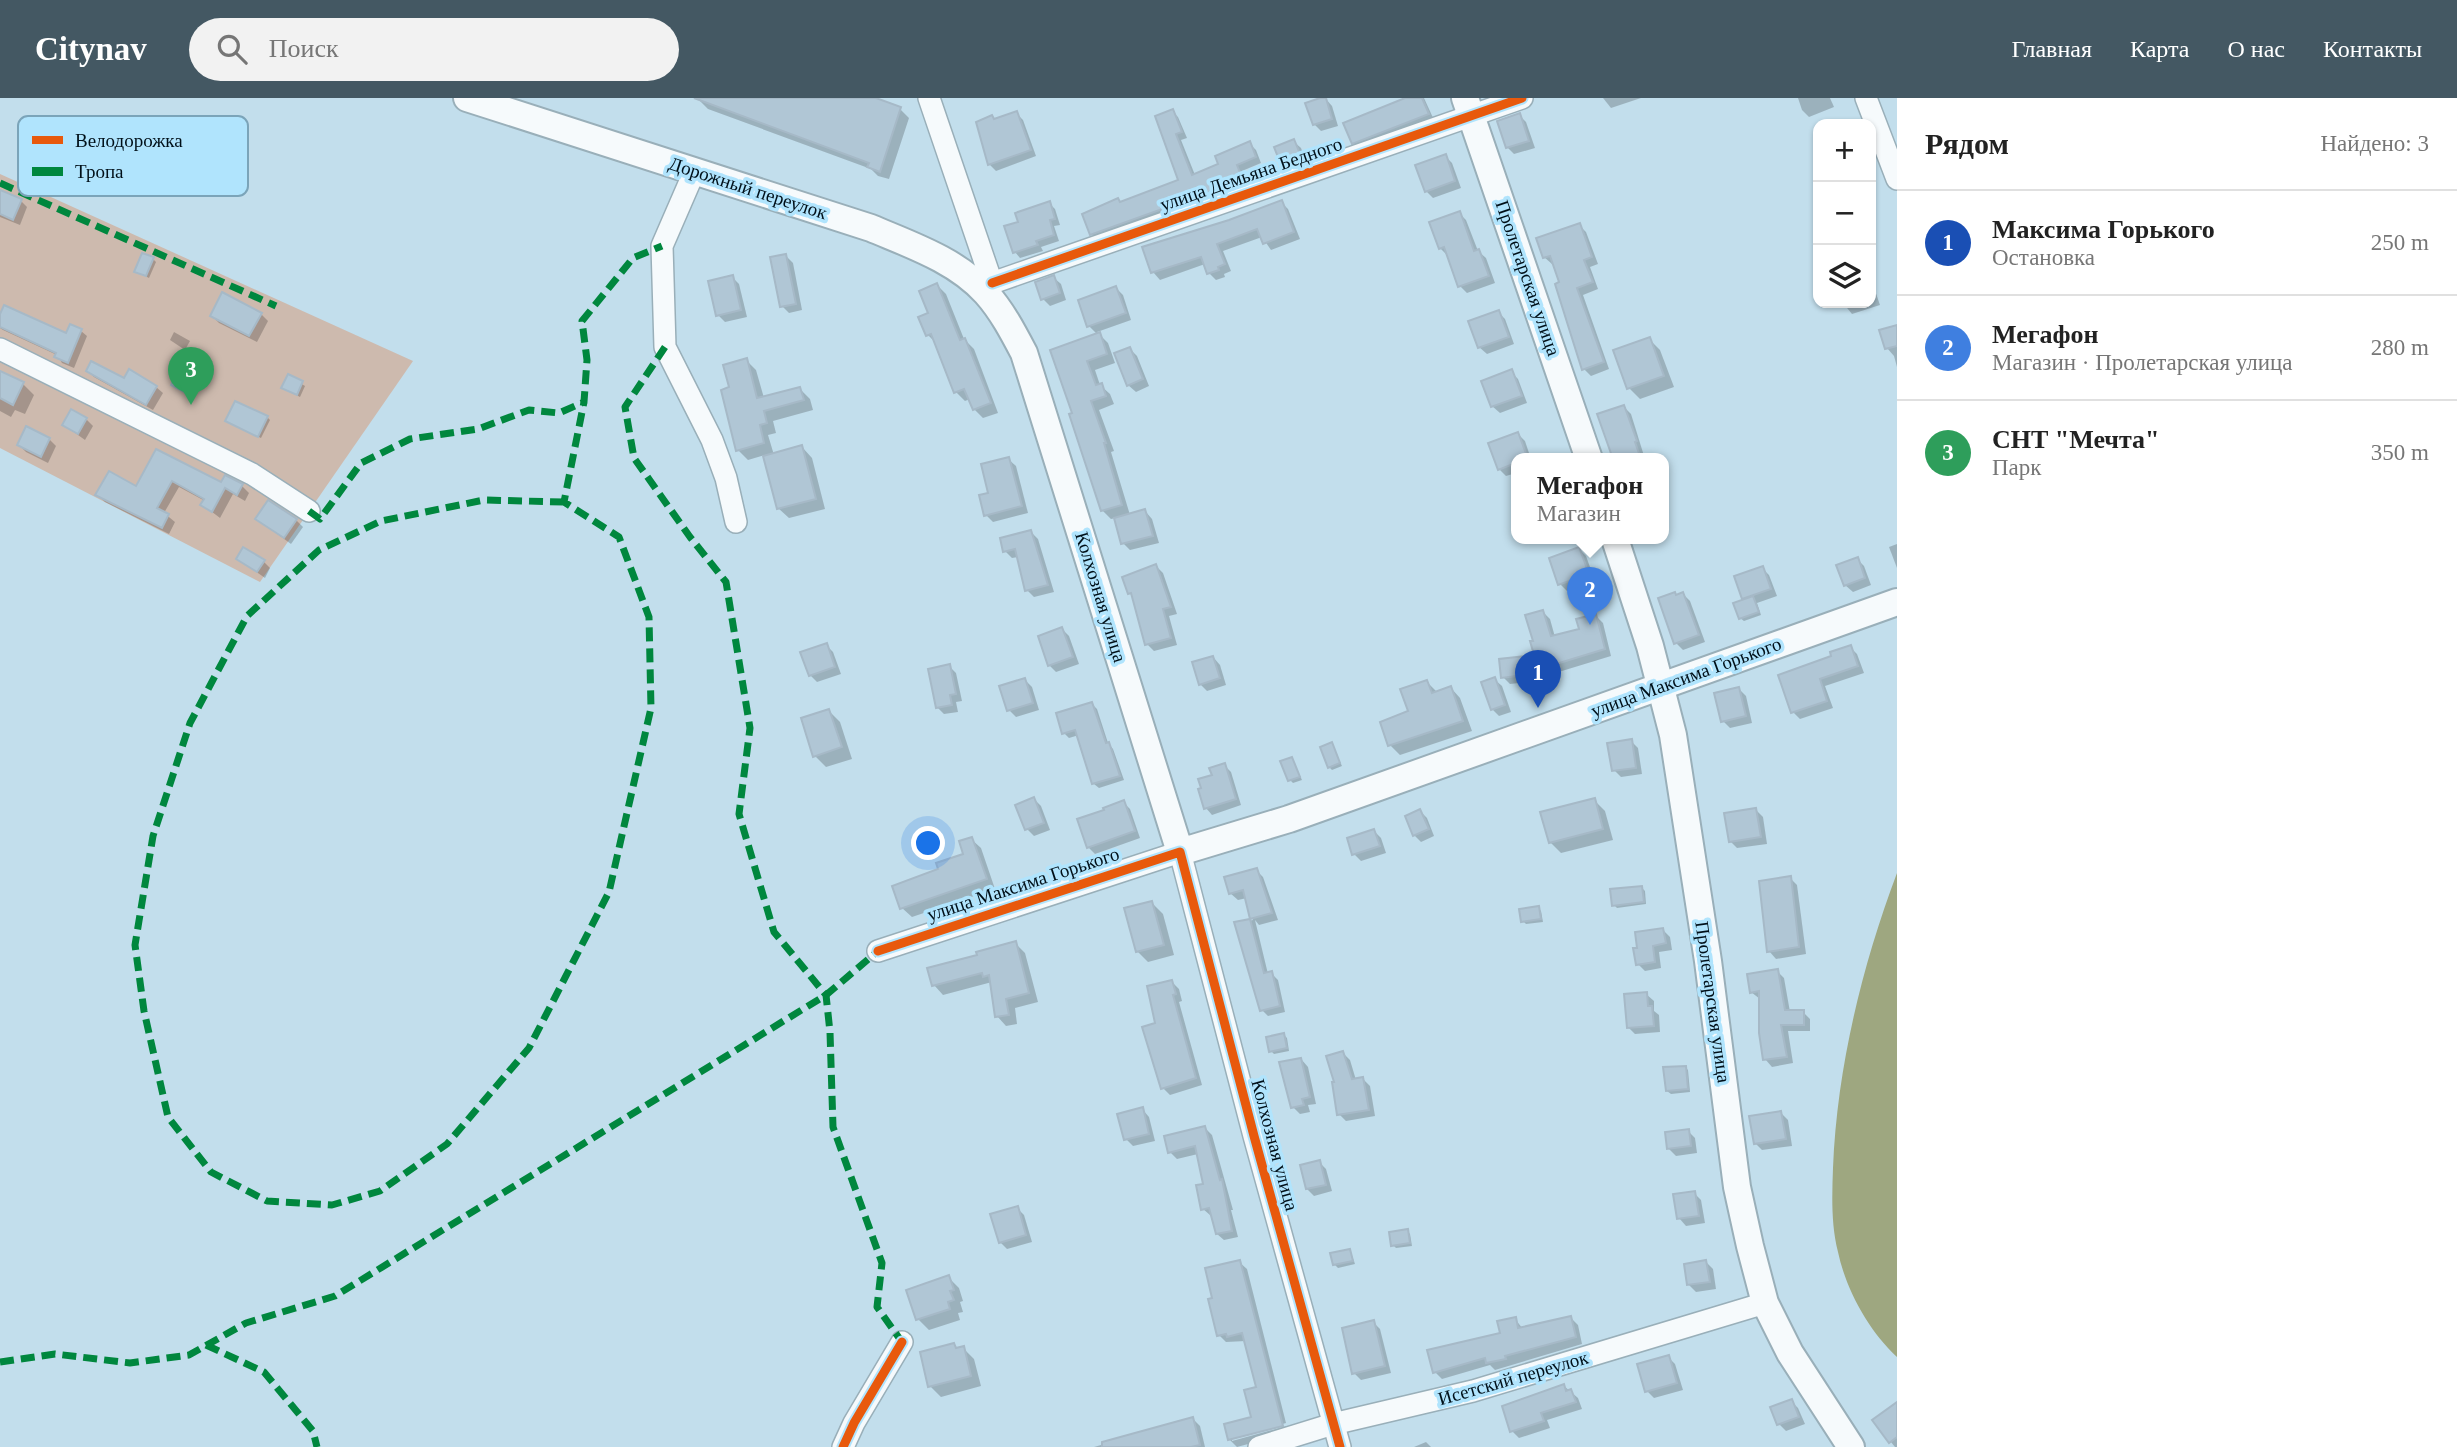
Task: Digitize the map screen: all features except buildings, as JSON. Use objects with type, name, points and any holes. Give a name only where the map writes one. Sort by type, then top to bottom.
[{"type":"main road","name":"Дорожный переулок","points":[[467,98],[509,105],[871,228],[931,254],[989,288],[1006,319]]},
{"type":"main road","name":"Пролетарская улица","points":[[1468,107],[1587,453]]},
{"type":"main road","name":"Колхозная улица","points":[[1006,319],[1024,353],[1038,395],[1180,852]]},
{"type":"main road","name":"Пролетарская улица","points":[[1617,544],[1650,646],[1673,735],[1709,961],[1737,1187],[1765,1303],[1790,1353],[1851,1447]]},
{"type":"main road","name":"улица Максима Горького","points":[[1180,852],[1289,819],[1897,601]]},
{"type":"street","name":"улица Демьяна Бедного","points":[[989,288],[1468,107],[1522,98]]},
{"type":"street","points":[[1866,98],[1897,178]]},
{"type":"street","points":[[936,104],[989,288]]},
{"type":"street","points":[[695,170],[662,246],[666,347],[712,440],[726,478],[736,522]]},
{"type":"street","points":[[0,349],[252,474],[309,511]]},
{"type":"street","name":"улица Максима Горького","points":[[878,951],[1180,852]]},
{"type":"street","name":"Колхозная улица","points":[[1180,852],[1340,1447]]},
{"type":"street","name":"Исетский переулок","points":[[1259,1447],[1333,1424],[1473,1391],[1765,1303]]},
{"type":"street","points":[[843,1447],[854,1423],[902,1342]]},
{"type":"shaded area","points":[[0,174],[18,182],[18,196],[49,196],[413,361],[260,582],[0,448]]},
{"type":"shaded area","points":[[1897,873],[1897,1357],[1868,1322],[1847,1281],[1836,1242],[1832,1200],[1835,1130],[1853,1018],[1873,944]]},
{"type":"marked path","points":[[0,183],[18,191]]},
{"type":"marked path","points":[[29,196],[276,306]]},
{"type":"marked path","points":[[309,511],[320,519],[361,463],[410,439],[478,429],[529,410],[559,413],[584,402],[587,360],[582,321],[633,258],[662,246]]},
{"type":"marked path","points":[[665,347],[625,407],[634,458],[726,582],[750,728],[739,814],[774,932],[826,995],[833,1127],[882,1263],[877,1307],[902,1342]]},
{"type":"marked path","points":[[564,502],[484,500],[381,521],[319,550],[247,616],[190,723],[153,836],[135,945],[144,1011],[168,1117],[211,1172],[267,1201],[332,1205],[380,1191],[447,1144],[529,1048],[609,892],[651,708],[649,617],[619,537],[564,502],[584,402]]},
{"type":"marked path","points":[[0,1362],[55,1354],[130,1363],[189,1355],[246,1323],[335,1296],[826,995],[878,951]]},
{"type":"marked path","points":[[206,1345],[264,1372],[313,1431],[317,1447]]},
{"type":"cycle path","points":[[992,283],[1522,98]]},
{"type":"cycle path","points":[[878,951],[1180,852],[1254,1136],[1340,1447]]},
{"type":"cycle path","points":[[843,1447],[854,1423],[902,1342]]},
{"type":"place","name":"СНТ \"Мечта\"","points":[[191,405]]},
{"type":"place","name":"Мегафон","points":[[1590,625]]},
{"type":"place","name":"Максима Горького","points":[[1538,708]]}]
